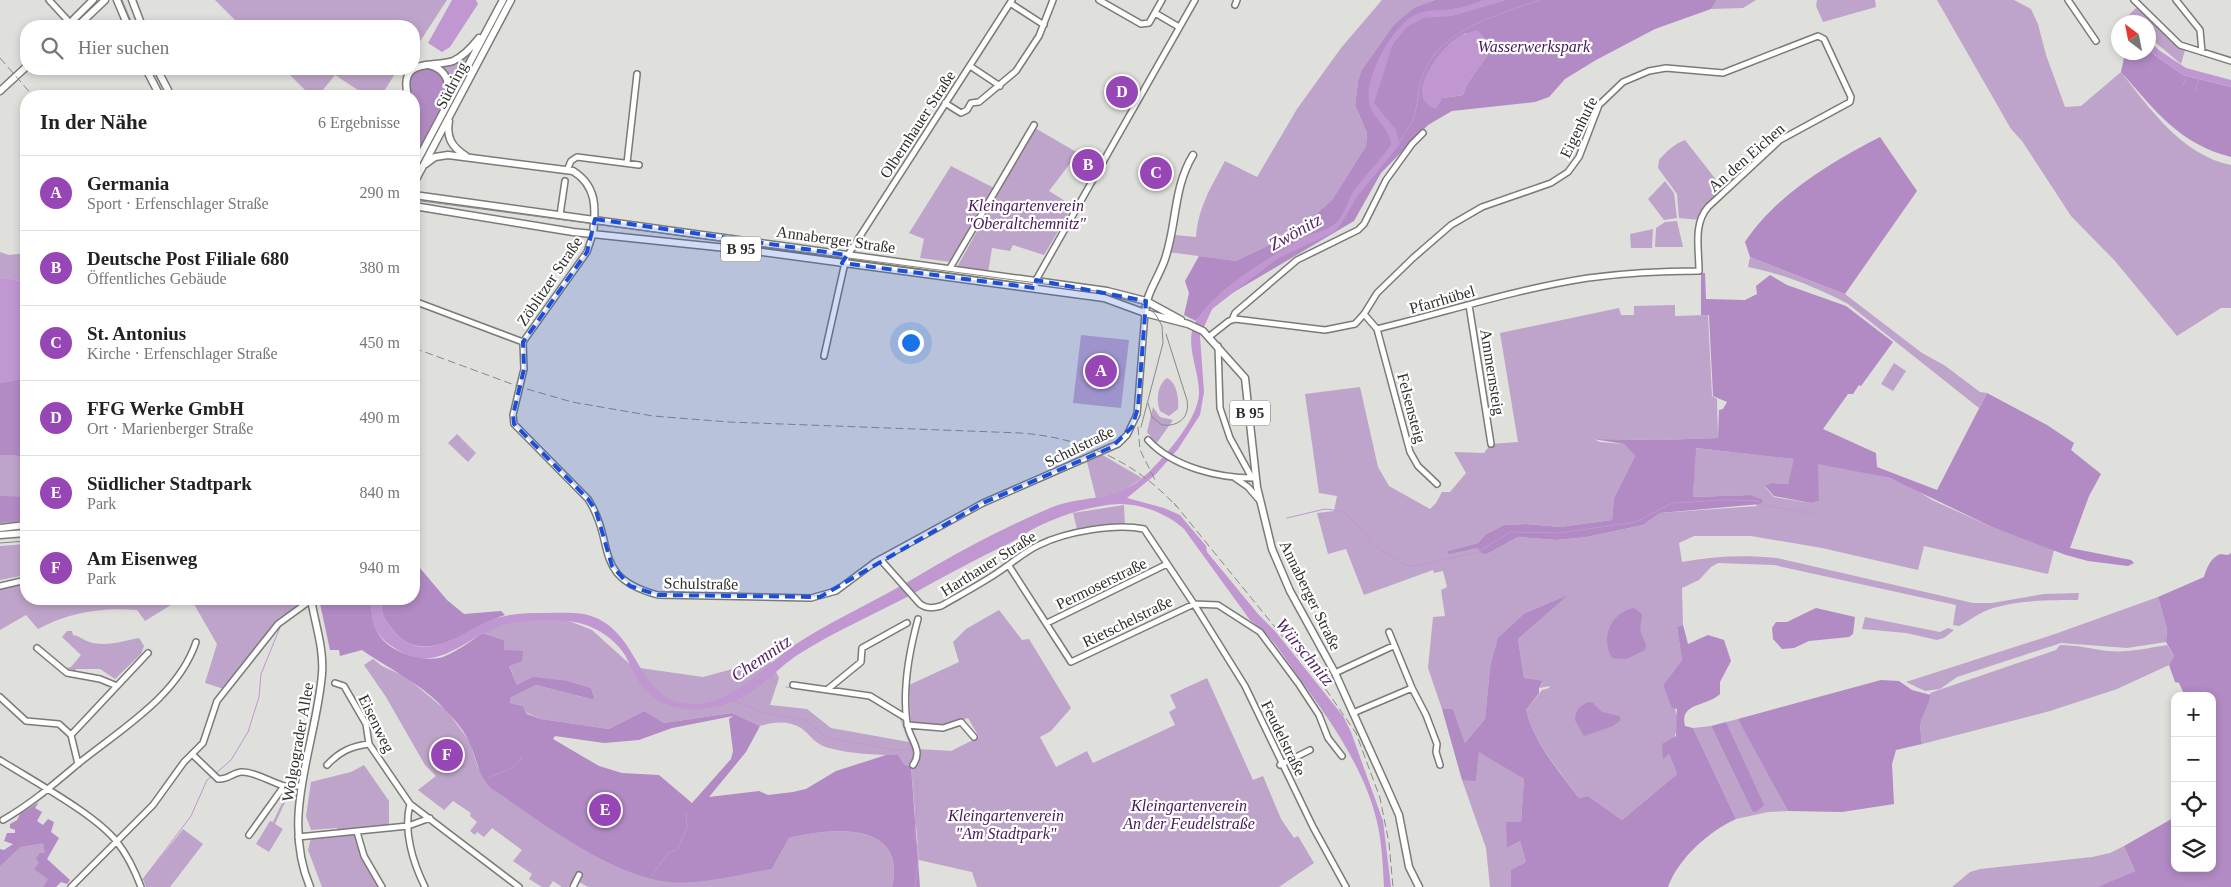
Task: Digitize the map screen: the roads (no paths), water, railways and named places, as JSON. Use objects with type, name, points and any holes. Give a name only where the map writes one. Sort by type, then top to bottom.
[{"type":"main road","points":[[73,20],[93,0]]},
{"type":"main road","points":[[84,20],[105,0]]},
{"type":"main road","points":[[117,0],[125,20]]},
{"type":"main road","points":[[132,0],[140,20]]},
{"type":"main road","name":"Südring","points":[[420,156],[503,0]]},
{"type":"main road","name":"Südring","points":[[420,172],[510,0]]},
{"type":"main road","points":[[420,66],[457,59],[486,32]]},
{"type":"main road","points":[[423,65],[438,68],[446,76],[449,87],[448,101]]},
{"type":"main road","points":[[0,92],[20,73]]},
{"type":"main road","points":[[149,75],[157,90]]},
{"type":"main road","points":[[160,75],[168,90]]},
{"type":"main road","points":[[407,90],[406,86],[410,75]]},
{"type":"main road","points":[[450,116],[448,134],[451,142],[469,158]]},
{"type":"main road","points":[[437,123],[435,144],[440,151],[448,155]]},
{"type":"main road","points":[[424,165],[435,157],[448,155],[567,170],[579,175],[591,189],[595,206],[593,234]]},
{"type":"main road","points":[[1145,313],[1146,301],[1164,260],[1179,184],[1193,155]]},
{"type":"main road","name":"Annaberger Straße","points":[[420,196],[595,219],[1104,298],[1145,313],[1190,325]]},
{"type":"main road","name":"Annaberger Straße","points":[[420,207],[593,234],[950,268],[1114,292],[1146,301],[1203,331],[1210,336],[1245,378],[1254,478],[1272,549],[1281,571],[1335,673],[1399,815],[1409,867],[1419,887]]},
{"type":"main road","points":[[0,528],[20,526]]},
{"type":"main road","points":[[0,535],[20,533]]},
{"type":"main road","name":"Wolgograder Allee","points":[[310,887],[298,837],[301,786],[322,672],[320,636],[312,605]]},
{"type":"street","points":[[49,0],[67,20]]},
{"type":"street","points":[[945,103],[961,113],[967,110],[971,103],[979,102],[1000,86],[1019,67],[1044,25],[1052,0]]},
{"type":"street","points":[[1099,0],[1141,24],[1149,23],[1162,0]]},
{"type":"street","points":[[1035,288],[1036,280],[1195,0]]},
{"type":"street","points":[[2068,0],[2096,41]]},
{"type":"street","points":[[2143,0],[2136,2],[2180,45],[2231,61]]},
{"type":"street","points":[[2179,1],[2200,30],[2202,52]]},
{"type":"street","points":[[1011,2],[1044,25]]},
{"type":"street","name":"Olbernhauer Straße","points":[[846,258],[1011,2]]},
{"type":"street","points":[[1155,13],[1180,27]]},
{"type":"street","name":"An den Eichen","points":[[1699,271],[1698,228],[1703,212],[1780,140],[1850,102],[1850,97],[1821,36]]},
{"type":"street","name":"Eigenhufe","points":[[1364,314],[1377,293],[1451,225],[1482,207],[1551,183],[1568,172],[1579,157],[1599,106],[1622,82],[1650,71],[1666,68],[1723,73],[1821,36]]},
{"type":"street","points":[[970,66],[1000,86]]},
{"type":"street","points":[[627,163],[638,74]]},
{"type":"street","points":[[950,268],[1034,124]]},
{"type":"street","points":[[1210,336],[1232,320],[1235,313],[1297,260],[1358,230],[1364,224],[1395,166],[1423,133]]},
{"type":"street","points":[[567,170],[571,161],[577,157],[639,165]]},
{"type":"street","points":[[560,215],[565,181]]},
{"type":"street","name":"Zöblitzer Straße","points":[[523,342],[587,252],[593,234]]},
{"type":"street","points":[[824,356],[846,258]]},
{"type":"street","name":"Pfarrhübel","points":[[1377,330],[1469,305],[1587,278],[1699,271]]},
{"type":"street","points":[[420,303],[523,342]]},
{"type":"street","name":"Ammernsteig","points":[[1469,305],[1491,444]]},
{"type":"street","name":"Schulstraße","points":[[523,342],[524,369],[513,415],[514,424],[588,499],[596,511],[612,566],[630,586],[658,595],[812,598],[828,594],[844,586],[880,559],[991,499],[1108,449],[1122,440],[1132,427],[1138,408],[1145,313]]},
{"type":"street","points":[[1232,320],[1325,330],[1355,324],[1364,314],[1377,330]]},
{"type":"street","name":"Felsensteig","points":[[1377,330],[1410,452],[1418,466],[1437,484]]},
{"type":"street","points":[[1218,346],[1220,408],[1230,438],[1254,478]]},
{"type":"street","points":[[1148,440],[1180,462],[1235,477],[1254,478]]},
{"type":"street","points":[[1235,477],[1248,487],[1260,501]]},
{"type":"street","name":"Harthauer Straße","points":[[880,559],[914,598],[925,607],[941,606],[1009,566],[1036,546],[1051,540],[1096,530],[1125,527],[1144,529],[1194,604]]},
{"type":"street","name":"Permoserstraße","points":[[1047,623],[1167,564]]},
{"type":"street","points":[[1009,566],[1047,623]]},
{"type":"street","points":[[0,586],[20,581]]},
{"type":"street","points":[[1194,604],[1218,605],[1260,632],[1298,683],[1319,715],[1328,738],[1342,756]]},
{"type":"street","name":"Rietschelstraße","points":[[1047,623],[1071,662],[1194,604]]},
{"type":"street","name":"Feudelstraße","points":[[1194,604],[1245,686],[1281,764],[1346,887]]},
{"type":"street","points":[[71,887],[153,805],[179,769],[203,743],[217,701],[278,624],[303,605]]},
{"type":"street","points":[[913,766],[917,759],[917,748],[906,718],[908,656],[918,619]]},
{"type":"street","points":[[828,689],[861,662],[862,648],[908,623]]},
{"type":"street","points":[[1389,632],[1393,646],[1426,715],[1437,744],[1436,752],[1440,765]]},
{"type":"street","points":[[3,820],[48,790],[142,714],[177,677],[188,660],[196,642]]},
{"type":"street","points":[[1335,673],[1393,646]]},
{"type":"street","points":[[37,648],[67,673],[100,679],[117,686]]},
{"type":"street","points":[[71,735],[148,654]]},
{"type":"street","name":"Eisenweg","points":[[335,683],[344,686],[366,724],[369,744],[410,804],[519,887]]},
{"type":"street","points":[[793,685],[870,696],[906,718]]},
{"type":"street","points":[[1353,713],[1412,688]]},
{"type":"street","points":[[0,697],[26,721],[59,724],[71,735],[78,764]]},
{"type":"street","points":[[907,725],[944,728],[962,722],[974,737]]},
{"type":"street","points":[[327,765],[335,756],[348,749],[369,744]]},
{"type":"street","points":[[1281,764],[1310,750]]},
{"type":"street","points":[[193,755],[213,775],[223,779],[236,773],[248,773],[284,786],[301,786]]},
{"type":"street","points":[[0,760],[83,813],[116,841],[131,864],[140,885]]},
{"type":"street","points":[[249,835],[284,786]]},
{"type":"street","points":[[410,804],[407,814],[415,868],[425,887]]},
{"type":"street","points":[[298,837],[408,826],[430,818]]},
{"type":"street","points":[[357,832],[364,856],[382,887]]},
{"type":"street","points":[[573,887],[580,876]]},
{"type":"waterway","points":[[1399,142],[1415,114],[1423,74],[1432,58],[1443,45],[1472,26],[1489,18],[1539,0]]},
{"type":"waterway","points":[[2183,85],[2187,76]]},
{"type":"waterway","points":[[2195,90],[2199,79]]},
{"type":"waterway","points":[[1287,518],[1325,509],[1342,511],[1358,525],[1372,544],[1404,565],[1416,566],[1478,552],[1510,532],[1559,533],[1636,522],[1672,503],[1726,500],[1759,501],[1762,505],[1816,514]]},
{"type":"waterway","points":[[284,617],[287,605]]},
{"type":"waterway","points":[[215,774],[231,760],[248,732],[259,697],[261,674],[281,625]]},
{"type":"waterway","points":[[770,677],[777,683]]},
{"type":"waterway","points":[[786,687],[827,692]]},
{"type":"waterway","points":[[853,696],[868,699],[893,713]]},
{"type":"waterway","points":[[734,701],[765,713],[805,720],[828,738],[895,750],[910,750],[913,753]]},
{"type":"waterway","points":[[900,717],[914,756]]},
{"type":"waterway","points":[[488,778],[512,768],[521,757]]},
{"type":"waterway","points":[[915,887],[918,862],[918,847],[914,837],[918,796],[916,766]]},
{"type":"waterway","points":[[141,882],[191,816],[207,780],[212,776]]},
{"type":"waterway","points":[[678,848],[687,828],[686,813]]},
{"type":"waterway","points":[[651,877],[668,853],[676,850]]},
{"type":"tram line","points":[[122,0],[130,20]]},
{"type":"tram line","points":[[156,75],[164,90]]},
{"type":"tram line","points":[[420,201],[1104,292],[1145,305],[1156,315],[1162,326],[1163,343],[1141,427]]},
{"type":"tram line","points":[[1148,403],[1152,417],[1162,425],[1174,424],[1182,420],[1187,411],[1187,400],[1166,334]]},
{"type":"tram line","points":[[0,543],[20,541]]},
{"type":"railway","points":[[0,58],[28,90]]},
{"type":"railway","points":[[420,350],[520,387],[572,402],[653,416],[729,422],[1021,433],[1066,440],[1087,446],[1126,465],[1144,477],[1177,507]]},
{"type":"railway","points":[[1138,427],[1140,450],[1155,480]]},
{"type":"railway","points":[[1174,503],[1327,691],[1356,733],[1380,798],[1389,843],[1393,887]]},
{"type":"place","name":"FFG Werke GmbH","points":[[1122,92]]},
{"type":"place","name":"Deutsche Post Filiale 680","points":[[1088,165]]},
{"type":"place","name":"St. Antonius","points":[[1156,173]]},
{"type":"place","name":"Germania","points":[[1101,371]]},
{"type":"place","name":"Am Eisenweg","points":[[447,755]]},
{"type":"place","name":"Südlicher Stadtpark","points":[[605,810]]},
{"type":"park label","name":"Wasserwerkspark","points":[[1534,46]]},
{"type":"park label","name":"Kleingartenverein \"Oberaltchemnitz\"","points":[[1026,214]]},
{"type":"park label","name":"Kleingartenverein An der Feudelstraße","points":[[1189,814]]},
{"type":"park label","name":"Kleingartenverein \"Am Stadtpark\"","points":[[1006,824]]},
{"type":"water label","name":"Zwönitz","points":[[1295,232]]},
{"type":"water label","name":"Würschnitz","points":[[1305,652]]},
{"type":"water label","name":"Chemnitz","points":[[761,658]]}]
